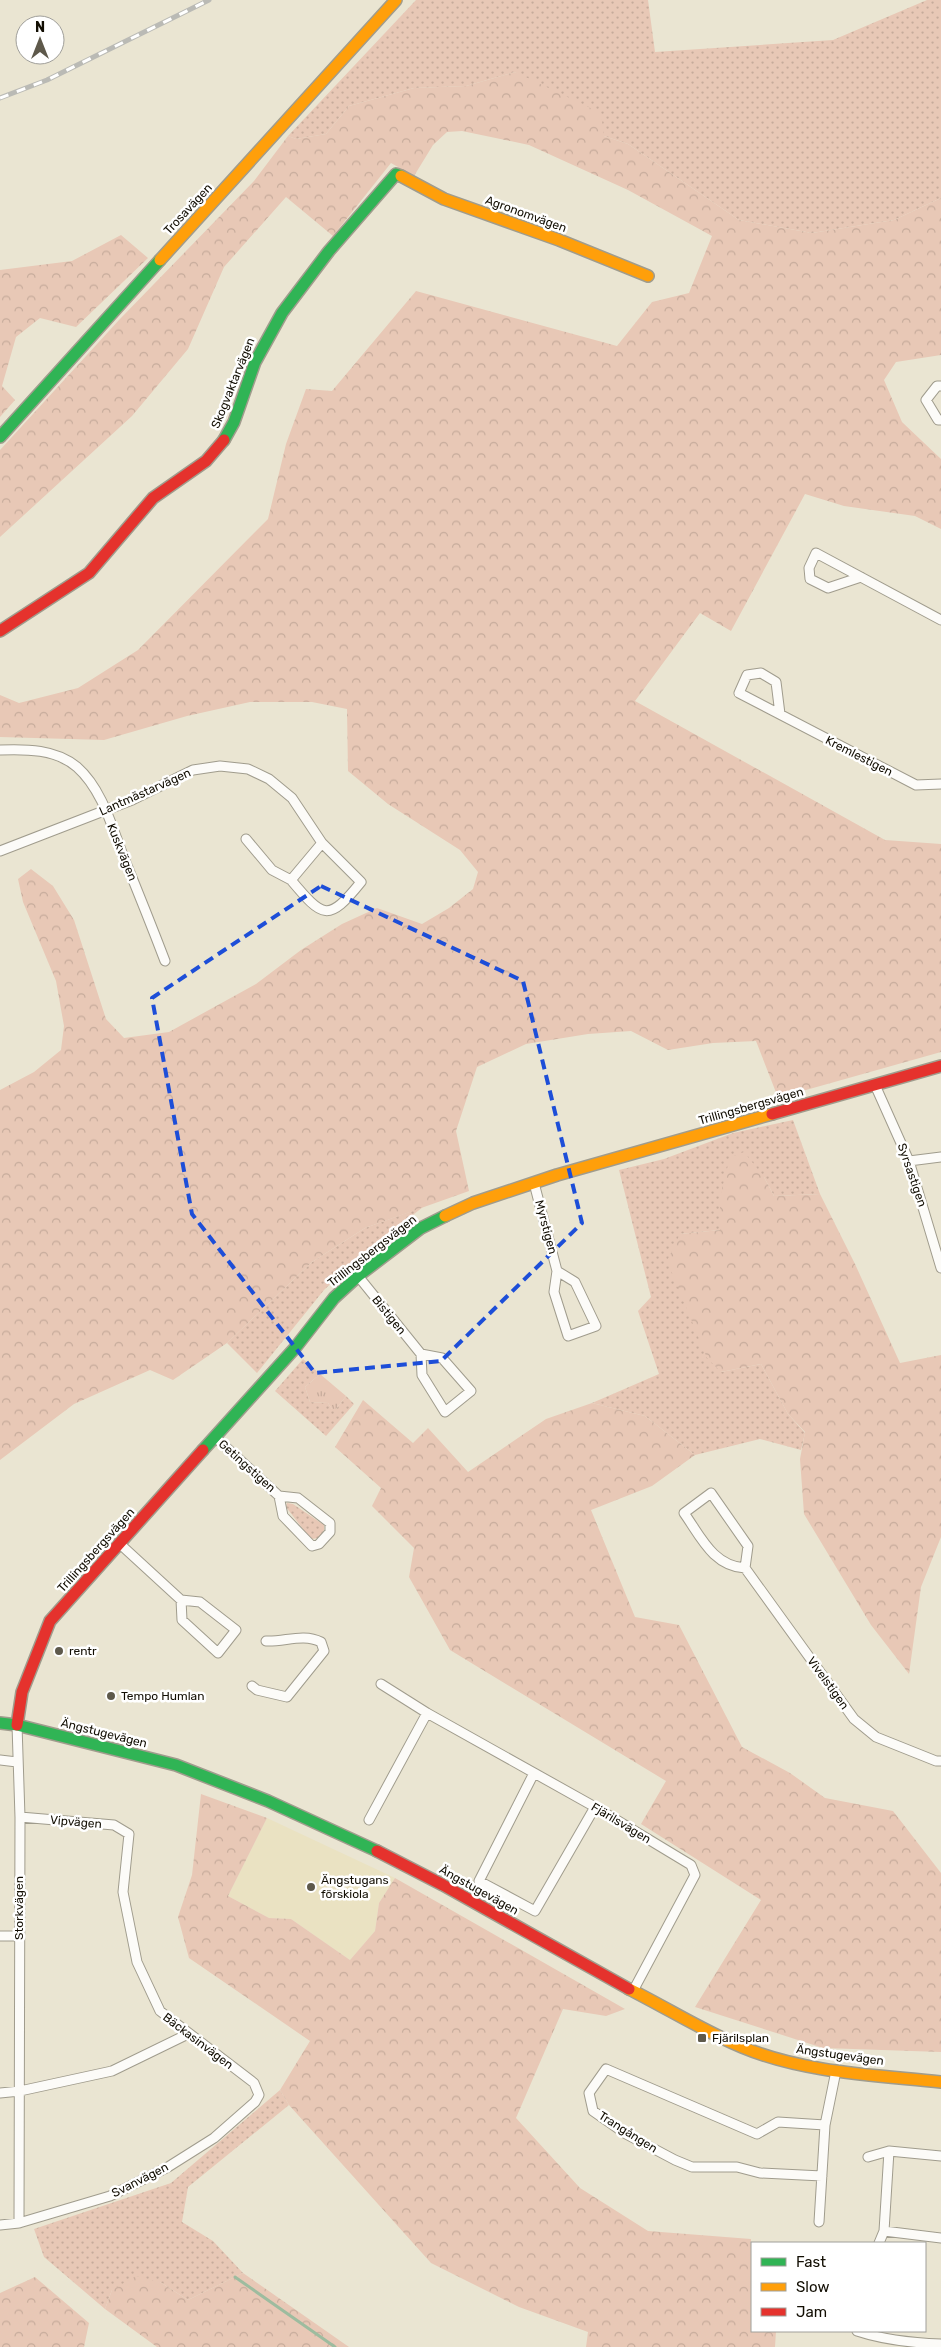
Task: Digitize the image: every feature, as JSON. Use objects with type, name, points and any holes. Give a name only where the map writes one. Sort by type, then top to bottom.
[{"type":"street","name":"Trosavägen","points":[[0,437],[396,0]]},
{"type":"street","name":"Agronomvägen","points":[[396,174],[444,199],[559,240],[648,276]]},
{"type":"street","name":"Skogvaktarvägen","points":[[0,631],[66,591],[90,572],[115,545],[152,499],[174,482],[204,464],[222,444],[234,422],[248,377],[268,335],[292,300],[341,238],[396,174]]},
{"type":"street","points":[[941,386],[937,386],[926,400],[938,420],[941,420]]},
{"type":"street","points":[[861,577],[828,588],[810,579],[809,568],[816,553],[861,577],[941,620]]},
{"type":"street","name":"Kremlestigen","points":[[780,714],[776,682],[761,673],[747,676],[739,693],[916,785],[941,784]]},
{"type":"street","name":"Kuskvägen","points":[[0,750],[24,749],[55,754],[76,766],[93,785],[105,810],[165,961]]},
{"type":"street","name":"Lantmästarvägen","points":[[0,851],[132,800],[193,770],[220,766],[248,770],[269,779],[292,798],[322,843],[361,882],[342,905],[334,910],[324,910],[315,907],[291,880],[272,870],[246,839]]},
{"type":"street","points":[[291,880],[322,843]]},
{"type":"street","name":"Trillingsbergsvägen","points":[[18,1725],[22,1692],[50,1621],[295,1348],[334,1298],[358,1276],[421,1228],[473,1203],[534,1183],[941,1066]]},
{"type":"street","name":"Syrsastigen","points":[[875,1085],[909,1160],[941,1268]]},
{"type":"street","points":[[909,1160],[941,1157]]},
{"type":"street","name":"Myrstigen","points":[[534,1183],[558,1271],[554,1292],[568,1336],[596,1326],[576,1282],[558,1271]]},
{"type":"street","name":"Bistigen","points":[[358,1276],[421,1354]]},
{"type":"street","points":[[421,1354],[442,1358],[471,1391],[445,1412],[422,1375],[421,1354]]},
{"type":"street","name":"Getingstigen","points":[[214,1437],[278,1496],[283,1516],[312,1546],[319,1544],[330,1532],[330,1522],[298,1498],[278,1496]]},
{"type":"street","points":[[712,1493],[748,1546],[744,1568],[730,1567],[717,1559],[684,1513],[712,1493]]},
{"type":"street","points":[[120,1544],[181,1600],[200,1602],[236,1630],[218,1654],[182,1620],[181,1600]]},
{"type":"street","name":"Vivelstigen","points":[[744,1568],[854,1718],[876,1737],[936,1761],[941,1761]]},
{"type":"street","points":[[252,1686],[257,1690],[287,1697],[324,1651],[321,1642],[306,1637],[279,1642],[266,1641]]},
{"type":"street","name":"Fjärilsvägen","points":[[381,1684],[426,1714],[595,1807],[691,1865],[695,1875],[633,1991]]},
{"type":"street","points":[[369,1820],[426,1714]]},
{"type":"street","name":"Ängstugevägen","points":[[0,1723],[18,1725],[176,1765],[268,1801],[379,1852],[633,1991],[742,2047],[778,2060],[836,2071],[941,2082]]},
{"type":"street","name":"Storkvägen","points":[[18,1725],[17,1762],[20,1817],[19,2223]]},
{"type":"street","points":[[0,1760],[17,1762]]},
{"type":"street","points":[[534,1773],[479,1881],[535,1911],[595,1807]]},
{"type":"street","name":"Vipvägen","points":[[20,1817],[114,1825],[129,1834]]},
{"type":"street","name":"Bäckasinvägen","points":[[129,1834],[123,1892],[137,1962],[160,2011],[254,2083],[259,2095]]},
{"type":"street","points":[[0,1936],[19,1936]]},
{"type":"street","points":[[0,2093],[20,2091],[112,2071],[188,2034]]},
{"type":"street","name":"Trangången","points":[[822,2176],[760,2173],[737,2168],[692,2167],[626,2134],[593,2111],[589,2093],[606,2069],[757,2134],[778,2122],[825,2125]]},
{"type":"street","points":[[819,2222],[825,2125],[836,2071]]},
{"type":"street","name":"Svanvägen","points":[[0,2225],[19,2223],[110,2196],[168,2168],[214,2138],[256,2102],[259,2095]]},
{"type":"street","points":[[879,2242],[884,2231],[889,2151]]},
{"type":"street","points":[[868,2157],[889,2151],[941,2156]]},
{"type":"street","points":[[884,2231],[941,2238]]},
{"type":"street","points":[[860,2332],[880,2338],[941,2344]]},
{"type":"highlighted area","points":[[321,886],[523,981],[582,1223],[441,1361],[315,1373],[192,1214],[152,998]]},
{"type":"shaded area","name":"Ängstugans förskiola","points":[[267,1818],[395,1878],[379,1903],[375,1931],[350,1960],[291,1919],[269,1918],[228,1896]]},
{"type":"green space","points":[[416,0],[648,0],[655,52],[833,40],[927,0],[941,0],[941,198],[894,220],[812,233],[739,220],[628,144],[604,136],[515,72],[466,86],[414,88],[349,106],[326,134],[296,139],[288,136]]},
{"type":"green space","points":[[515,72],[601,113],[604,136],[628,144],[739,220],[812,233],[894,220],[941,198],[941,355],[896,362],[884,380],[902,422],[941,459],[941,529],[915,516],[844,506],[805,494],[731,631],[700,613],[635,701],[885,840],[941,844],[941,1052],[806,1090],[777,1095],[756,1041],[713,1043],[668,1050],[631,1031],[588,1034],[526,1044],[477,1067],[456,1131],[469,1191],[365,1228],[312,1262],[227,1343],[173,1380],[150,1370],[74,1404],[0,1460],[0,1090],[34,1072],[61,1050],[64,1026],[56,981],[23,902],[18,879],[31,869],[53,886],[74,920],[106,1019],[124,1038],[169,1032],[256,984],[301,950],[342,924],[377,908],[422,924],[449,908],[473,889],[478,872],[460,850],[388,804],[348,771],[347,709],[312,702],[250,702],[187,716],[104,740],[0,737],[0,695],[19,703],[78,688],[138,650],[268,519],[286,444],[306,389],[332,391],[416,291],[617,346],[652,302],[689,293],[712,236],[628,190],[529,145],[462,131],[447,132],[433,145],[414,176],[391,163],[333,236],[286,197],[224,267],[188,349],[132,416],[0,537],[0,450],[119,320],[254,181],[288,136],[296,139],[326,134],[349,106],[414,88],[466,86]]},
{"type":"green space","points":[[121,235],[148,258],[76,327],[40,318],[16,337],[2,386],[15,400],[0,417],[0,270],[72,261]]},
{"type":"green space","points":[[793,1120],[820,1194],[774,1196],[764,1177],[720,1197],[720,1230],[680,1234],[721,1372],[761,1364],[788,1414],[805,1433],[801,1450],[760,1439],[695,1455],[645,1416],[592,1403],[659,1374],[638,1311],[651,1297],[619,1170],[664,1159],[733,1133]]},
{"type":"green space","points":[[744,1152],[764,1177],[774,1196],[820,1194],[855,1264],[900,1363],[941,1355],[941,1537],[921,1587],[909,1674],[871,1625],[804,1514],[800,1459],[805,1432],[788,1414],[761,1364],[721,1372],[707,1358],[667,1261],[680,1234],[720,1230],[720,1197],[730,1157]]},
{"type":"green space","points":[[423,1207],[363,1254],[324,1290],[257,1373],[227,1343],[312,1262],[365,1228]]},
{"type":"green space","points":[[303,1359],[320,1374],[305,1387],[310,1402],[328,1403],[332,1409],[336,1409],[346,1396],[354,1404],[326,1436],[275,1391]]},
{"type":"green space","points":[[320,1374],[346,1396],[336,1409],[332,1409],[328,1403],[310,1402],[305,1387]]},
{"type":"green space","points":[[363,1400],[413,1443],[428,1428],[468,1472],[546,1419],[592,1403],[645,1416],[695,1455],[652,1486],[591,1510],[635,1617],[679,1625],[742,1747],[790,1773],[825,1798],[893,1811],[941,1873],[941,2052],[823,2048],[695,2007],[761,1900],[641,1824],[666,1781],[450,1650],[409,1577],[414,1548],[372,1506],[381,1488],[335,1447]]},
{"type":"green space","points":[[287,1503],[293,1504],[324,1525],[324,1530],[319,1538],[311,1539],[309,1537],[286,1507]]},
{"type":"green space","points":[[201,1794],[267,1818],[228,1896],[269,1918],[291,1919],[350,1960],[375,1931],[379,1903],[395,1878],[625,2009],[606,2016],[563,2009],[516,2118],[580,2188],[648,2231],[751,2239],[751,2332],[776,2332],[775,2347],[586,2347],[588,2332],[519,2307],[431,2263],[289,2105],[280,2090],[310,2041],[189,1958],[178,1917],[192,1875]]},
{"type":"green space","points":[[280,2090],[289,2105],[188,2187],[182,2222],[213,2241],[243,2273],[188,2300],[160,2282],[112,2290],[105,2309],[44,2257],[34,2229],[171,2183]]},
{"type":"green space","points":[[243,2273],[349,2347],[157,2347],[105,2309],[112,2290],[136,2276],[160,2282],[188,2300]]},
{"type":"green space","points":[[35,2277],[89,2323],[84,2347],[0,2347],[0,2293]]},
{"type":"waterway","points":[[235,2277],[335,2347]]},
{"type":"railway","points":[[0,98],[47,80],[209,0]]},
{"type":"traffic: fast","points":[[224,440],[234,422],[255,362],[282,313],[329,251],[396,174],[401,176]]},
{"type":"traffic: fast","points":[[0,437],[160,260]]},
{"type":"traffic: fast","points":[[203,1450],[295,1348],[334,1298],[358,1276],[421,1228],[445,1216]]},
{"type":"traffic: fast","points":[[0,1723],[17,1725],[176,1765],[268,1801],[377,1851]]},
{"type":"traffic: slow","points":[[160,260],[396,0]]},
{"type":"traffic: slow","points":[[401,176],[444,199],[559,240],[648,276]]},
{"type":"traffic: slow","points":[[445,1216],[473,1203],[557,1175],[772,1114]]},
{"type":"traffic: slow","points":[[629,1989],[713,2034],[766,2056],[840,2072],[941,2082]]},
{"type":"traffic: jam","points":[[0,631],[89,573],[153,498],[206,461],[224,440]]},
{"type":"traffic: jam","points":[[772,1114],[941,1066]]},
{"type":"traffic: jam","points":[[17,1725],[22,1692],[50,1621],[203,1450]]},
{"type":"traffic: jam","points":[[377,1851],[443,1885],[629,1989]]},
{"type":"place","name":"rentr","points":[[59,1651]]},
{"type":"place","name":"Tempo Humlan","points":[[111,1696]]},
{"type":"place","name":"Ängstugans förskiola","points":[[311,1887]]},
{"type":"place","name":"Fjärilsplan","points":[[702,2038]]}]
